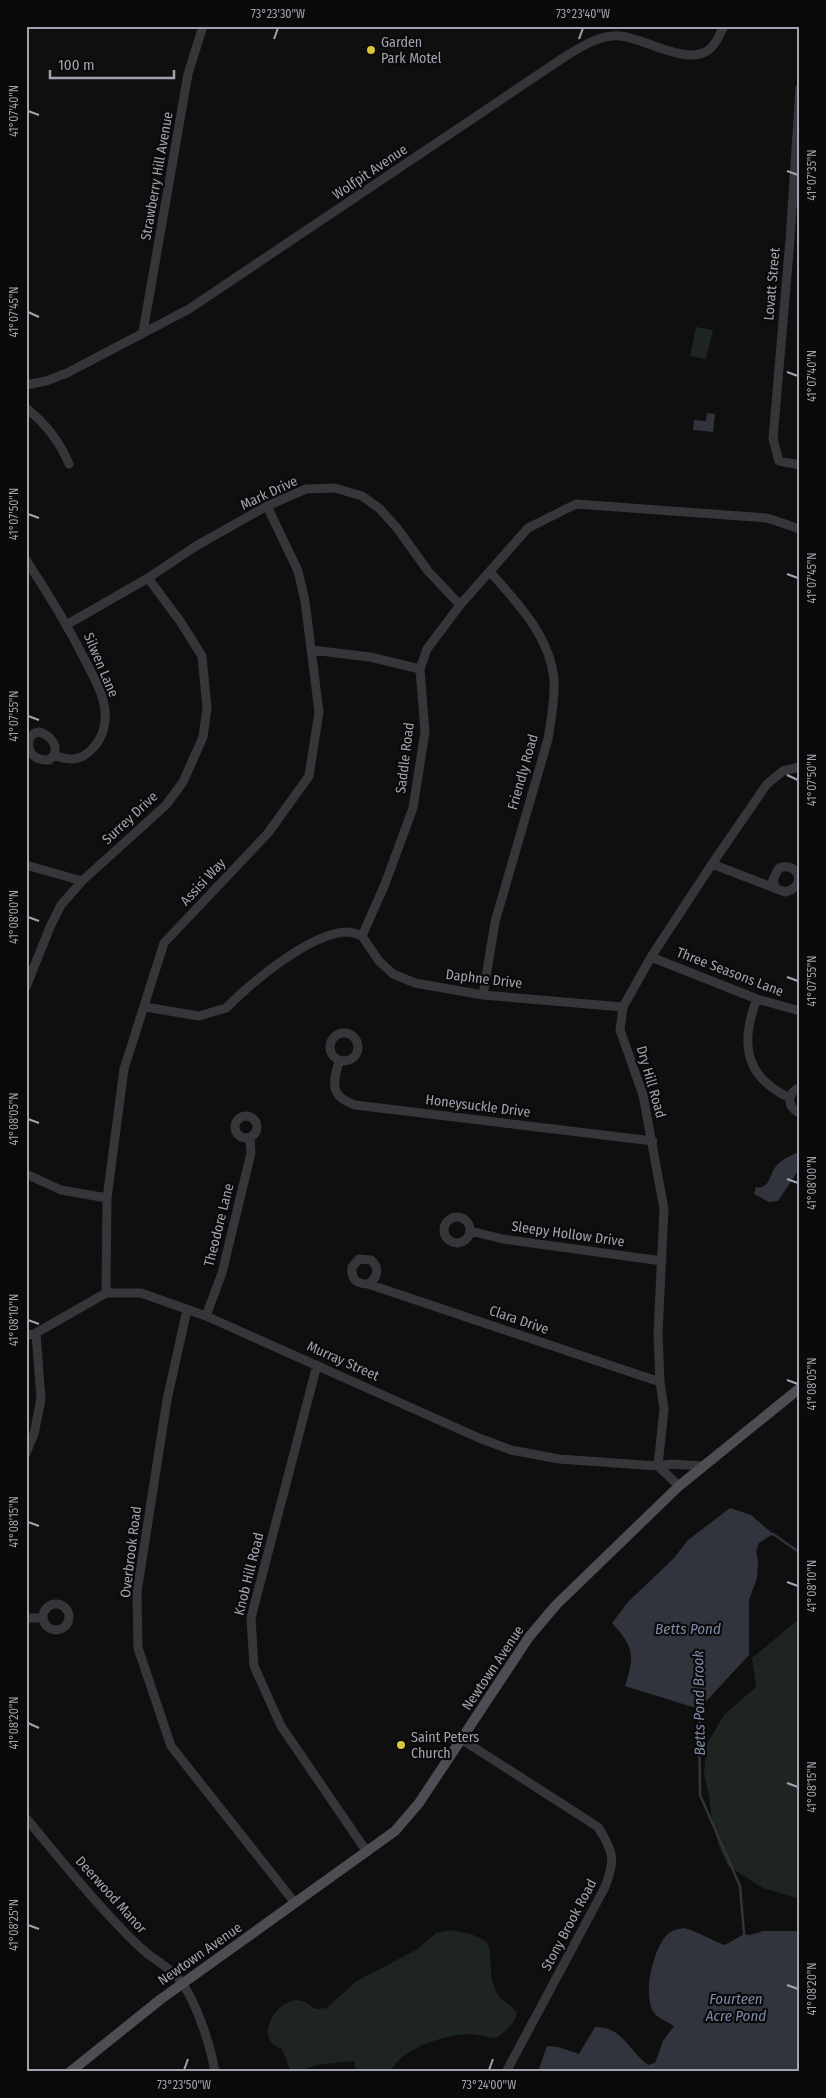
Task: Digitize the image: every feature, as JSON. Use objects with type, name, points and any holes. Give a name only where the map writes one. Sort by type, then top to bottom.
[{"type":"main road","name":"Newtown Avenue","points":[[70,2072],[127,2024],[367,1852],[404,1821],[419,1803],[529,1637],[550,1612],[679,1486],[800,1388]]},
{"type":"street","name":"Strawberry Hill Avenue","points":[[143,332],[188,74],[203,26]]},
{"type":"street","name":"Wolfpit Avenue","points":[[26,385],[46,381],[68,373],[189,309],[588,43],[620,36],[684,54],[702,54],[714,44],[724,26]]},
{"type":"street","name":"Lovatt Street","points":[[800,88],[797,149],[773,439],[779,461],[800,465]]},
{"type":"street","points":[[790,240],[800,240]]},
{"type":"street","points":[[26,408],[38,418],[54,437],[69,464]]},
{"type":"street","name":"Mark Drive","points":[[68,624],[148,578],[196,546],[267,506],[306,489],[336,488],[362,496],[380,510],[397,528],[428,571],[460,605]]},
{"type":"street","name":"Saddle Road","points":[[362,936],[385,884],[413,808],[425,732],[420,669],[428,648],[460,605],[528,528],[576,504],[767,518],[800,529]]},
{"type":"street","name":"Assisi Way","points":[[106,1293],[107,1198],[124,1069],[164,943],[268,833],[309,776],[319,712],[305,601],[298,571],[267,506]]},
{"type":"street","name":"Silwen Lane","points":[[26,560],[68,624],[101,694],[105,715],[104,732],[97,744],[85,756],[71,760],[54,756]]},
{"type":"street","name":"Friendly Road","points":[[483,995],[495,922],[548,739],[553,710],[554,680],[548,656],[537,630],[518,603],[490,572]]},
{"type":"street","name":"Surrey Drive","points":[[26,987],[60,905],[82,881],[166,805],[183,782],[202,737],[207,708],[202,656],[180,621],[148,578]]},
{"type":"street","points":[[312,650],[370,657],[420,669]]},
{"type":"street","name":"Dry Hill Road","points":[[658,1466],[664,1409],[660,1382],[658,1333],[664,1209],[643,1095],[620,1030],[623,1007],[651,957],[767,784],[783,771],[800,767]]},
{"type":"street","points":[[712,864],[775,887]]},
{"type":"street","points":[[26,865],[82,881]]},
{"type":"street","points":[[145,1007],[199,1016],[214,1012],[226,1008],[305,946],[326,936],[348,932],[362,936]]},
{"type":"street","name":"Daphne Drive","points":[[362,936],[379,962],[393,974],[414,983],[483,995],[623,1007]]},
{"type":"street","name":"Three Seasons Lane","points":[[651,957],[757,999],[800,1011]]},
{"type":"street","points":[[757,999],[750,1018],[747,1036],[751,1060],[764,1083],[771,1089],[790,1098]]},
{"type":"street","name":"Honeysuckle Drive","points":[[339,1061],[334,1088],[346,1102],[355,1105],[653,1142]]},
{"type":"street","points":[[800,1087],[792,1092],[790,1098],[790,1104],[794,1110],[800,1113]]},
{"type":"street","name":"Theodore Lane","points":[[206,1316],[222,1274],[251,1153],[250,1138]]},
{"type":"street","points":[[26,1174],[61,1190],[107,1198]]},
{"type":"street","name":"Sleepy Hollow Drive","points":[[470,1231],[503,1239],[662,1261]]},
{"type":"street","name":"Clara Drive","points":[[368,1284],[660,1382]]},
{"type":"street","name":"Murray Street","points":[[26,1336],[36,1333],[106,1293],[141,1293],[206,1316],[479,1438],[511,1450],[559,1459],[658,1466],[671,1464],[703,1466]]},
{"type":"street","name":"Overbrook Road","points":[[187,1310],[167,1400],[137,1592],[138,1648],[171,1746],[295,1903]]},
{"type":"street","points":[[26,1453],[34,1434],[41,1400],[36,1333]]},
{"type":"street","name":"Knob Hill Road","points":[[317,1365],[250,1618],[254,1666],[281,1726],[367,1852]]},
{"type":"street","points":[[658,1466],[679,1486]]},
{"type":"street","points":[[26,1618],[43,1618]]},
{"type":"street","name":"Stony Brook Road","points":[[460,1740],[598,1827],[608,1843],[612,1856],[611,1872],[604,1889],[506,2072]]},
{"type":"street","name":"Deerwood Manor","points":[[26,1818],[118,1926],[148,1954],[170,1970],[183,1984],[196,2011],[211,2051],[215,2072]]},
{"type":"shaded area","points":[[696,327],[713,330],[706,359],[690,356]]},
{"type":"shaded area","points":[[800,1618],[800,1899],[763,1888],[728,1866],[719,1846],[704,1774],[707,1744],[724,1715],[756,1687],[752,1658]]},
{"type":"shaded area","points":[[450,1930],[471,1934],[487,1942],[494,1987],[499,1996],[517,2013],[514,2021],[506,2030],[496,2038],[469,2034],[447,2037],[424,2044],[404,2056],[390,2072],[356,2072],[354,2061],[316,2065],[298,2072],[290,2069],[282,2049],[275,2046],[270,2040],[268,2033],[269,2024],[278,2009],[293,2001],[302,2001],[316,2009],[327,2008],[355,1982],[418,1949],[436,1933]]},
{"type":"water","points":[[707,413],[715,414],[713,432],[693,430],[694,420],[706,421]]},
{"type":"water","points":[[800,1152],[800,1168],[778,1201],[769,1202],[754,1194],[756,1187],[764,1186],[767,1183],[778,1164]]},
{"type":"water","name":"Betts Pond","points":[[730,1508],[751,1515],[773,1534],[759,1543],[756,1551],[758,1560],[757,1578],[749,1600],[749,1655],[699,1709],[625,1686],[630,1667],[630,1652],[625,1639],[612,1623],[628,1602],[674,1558],[688,1540]]},
{"type":"water","name":"Fourteen Acre Pond","points":[[684,1928],[725,1945],[744,1934],[750,1935],[763,1931],[800,1931],[800,2072],[538,2072],[547,2046],[558,2047],[579,2054],[595,2027],[604,2028],[619,2035],[648,2065],[655,2063],[663,2041],[674,2026],[654,2013],[649,1995],[651,1972],[657,1951],[667,1935],[677,1929]]},
{"type":"waterway","name":"Betts Pond Brook","points":[[770,1534],[773,1534],[799,1552]]},
{"type":"waterway","name":"Betts Pond Brook","points":[[699,1707],[700,1795],[740,1886],[744,1934]]},
{"type":"place","name":"Garden Park Motel","points":[[371,50]]},
{"type":"place","name":"Saint Peters Church","points":[[401,1745]]}]
